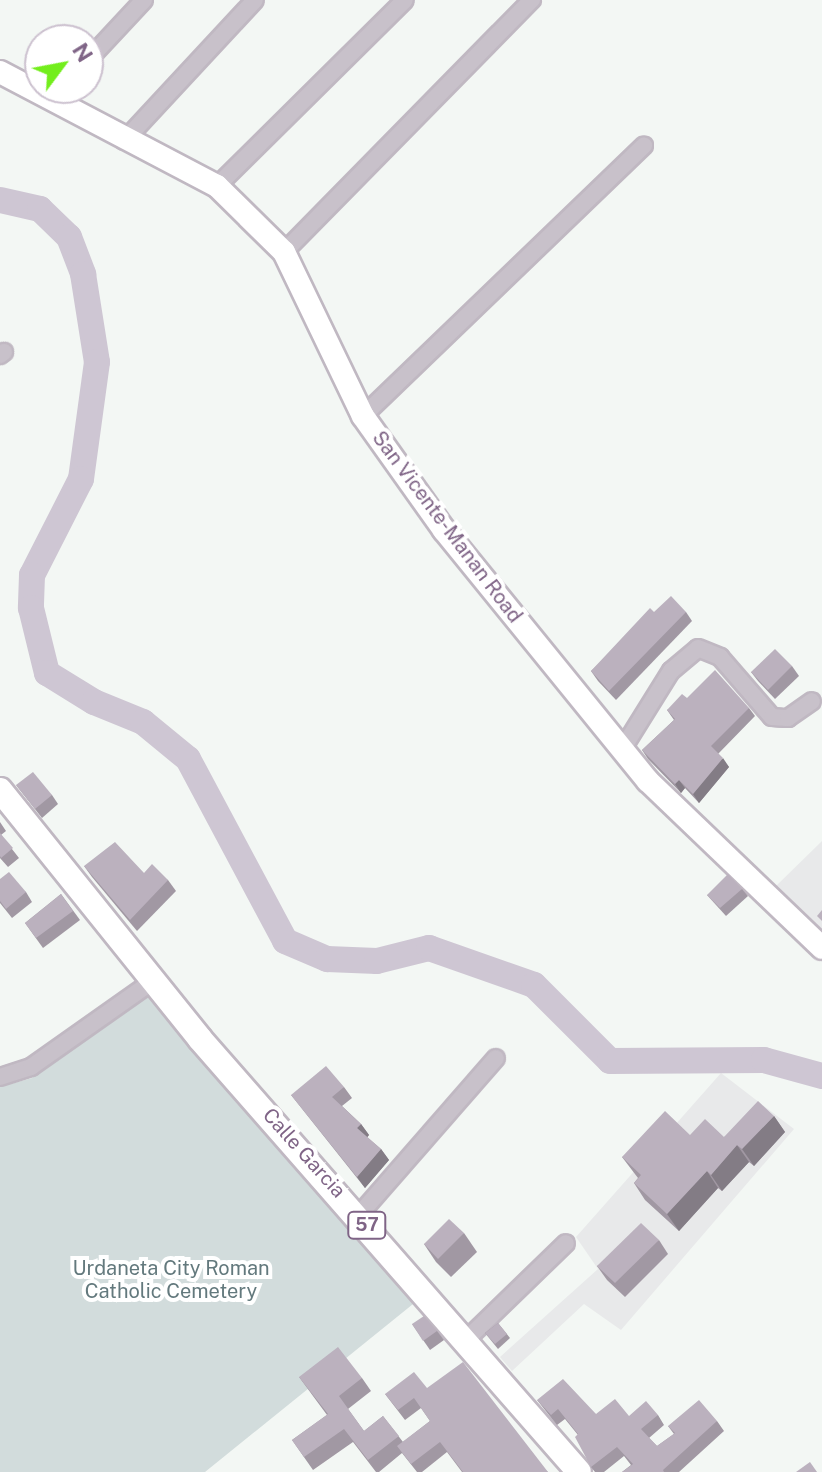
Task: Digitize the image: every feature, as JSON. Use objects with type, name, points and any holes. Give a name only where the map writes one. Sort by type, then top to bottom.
[{"type":"main road","name":"57","points":[[0,790],[153,981]]},
{"type":"main road","name":"Calle Garcia","points":[[153,981],[579,1472]]},
{"type":"street","points":[[104,43],[144,0]]},
{"type":"street","points":[[124,141],[255,0]]},
{"type":"street","points":[[217,186],[405,0]]},
{"type":"street","points":[[284,252],[532,0]]},
{"type":"street","name":"San Vicente-Manan Road","points":[[0,72],[24,82]]},
{"type":"street","name":"San Vicente-Manan Road","points":[[67,104],[124,141],[217,186],[284,252],[363,416],[444,530],[682,816],[822,948]]},
{"type":"street","points":[[363,416],[644,146]]},
{"type":"street","points":[[623,748],[671,671],[698,648],[720,657],[772,717],[788,718],[812,701]]},
{"type":"street","points":[[0,1077],[54,1053],[153,981]]},
{"type":"street","points":[[359,1215],[496,1058]]},
{"type":"street","points":[[466,1340],[566,1243]]},
{"type":"shaded area","points":[[822,841],[822,937],[774,888]]},
{"type":"shaded area","points":[[721,1073],[794,1129],[621,1330],[584,1304],[512,1371],[500,1357],[598,1269],[576,1237]]},
{"type":"green space","name":"Urdaneta City Roman Catholic Cemetery","points":[[149,996],[418,1300],[205,1472],[0,1472],[0,1087],[32,1078],[129,1002]]},
{"type":"building","points":[[671,596],[686,612],[609,691],[591,671],[650,608],[654,612]]},
{"type":"building","points":[[775,649],[792,666],[768,690],[751,672]]},
{"type":"building","points":[[715,670],[749,708],[711,746],[723,758],[693,794],[679,780],[675,784],[642,750],[675,719],[667,710],[682,694],[687,698]]},
{"type":"building","points":[[33,772],[52,795],[35,809],[16,785]]},
{"type":"building","points":[[0,833],[13,848],[1,858],[0,856]]},
{"type":"building","points":[[115,842],[144,873],[152,864],[168,880],[130,920],[84,866]]},
{"type":"building","points":[[9,872],[26,892],[6,909],[0,901],[0,879]]},
{"type":"building","points":[[728,874],[742,889],[720,908],[707,895]]},
{"type":"building","points":[[61,894],[73,911],[36,938],[25,923]]},
{"type":"building","points":[[326,1066],[344,1087],[332,1097],[361,1124],[357,1128],[381,1149],[357,1177],[291,1095]]},
{"type":"building","points":[[758,1101],[774,1116],[742,1149],[737,1145],[711,1175],[707,1171],[667,1214],[634,1183],[641,1175],[622,1157],[665,1111],[690,1135],[705,1119],[724,1137]]},
{"type":"building","points":[[449,1219],[464,1233],[438,1259],[424,1244]]},
{"type":"building","points":[[641,1223],[659,1240],[615,1283],[597,1266]]},
{"type":"building","points":[[424,1316],[437,1331],[423,1341],[412,1324]]},
{"type":"building","points":[[498,1323],[507,1334],[495,1344],[485,1333]]},
{"type":"building","points":[[338,1347],[362,1378],[339,1396],[364,1431],[383,1416],[399,1436],[368,1460],[344,1429],[304,1457],[292,1440],[328,1414],[299,1377]]},
{"type":"building","points":[[463,1362],[548,1472],[463,1472],[440,1442],[411,1464],[397,1446],[430,1421],[414,1398],[398,1410],[385,1394],[414,1372],[427,1388]]},
{"type":"building","points":[[563,1379],[596,1414],[615,1399],[629,1416],[646,1401],[658,1415],[641,1429],[657,1446],[675,1433],[668,1426],[699,1400],[717,1421],[664,1472],[622,1472],[633,1464],[617,1447],[591,1467],[575,1437],[578,1434],[558,1409],[551,1415],[537,1400]]},
{"type":"building","points":[[810,1462],[817,1472],[796,1472]]},
{"type":"waterway","points":[[0,200],[40,209],[69,237],[83,274],[97,362],[81,479],[32,575],[31,608],[47,673],[94,702],[143,722],[188,759],[285,941],[327,959],[377,961],[429,948],[534,985],[610,1061],[764,1060],[822,1076]]}]
